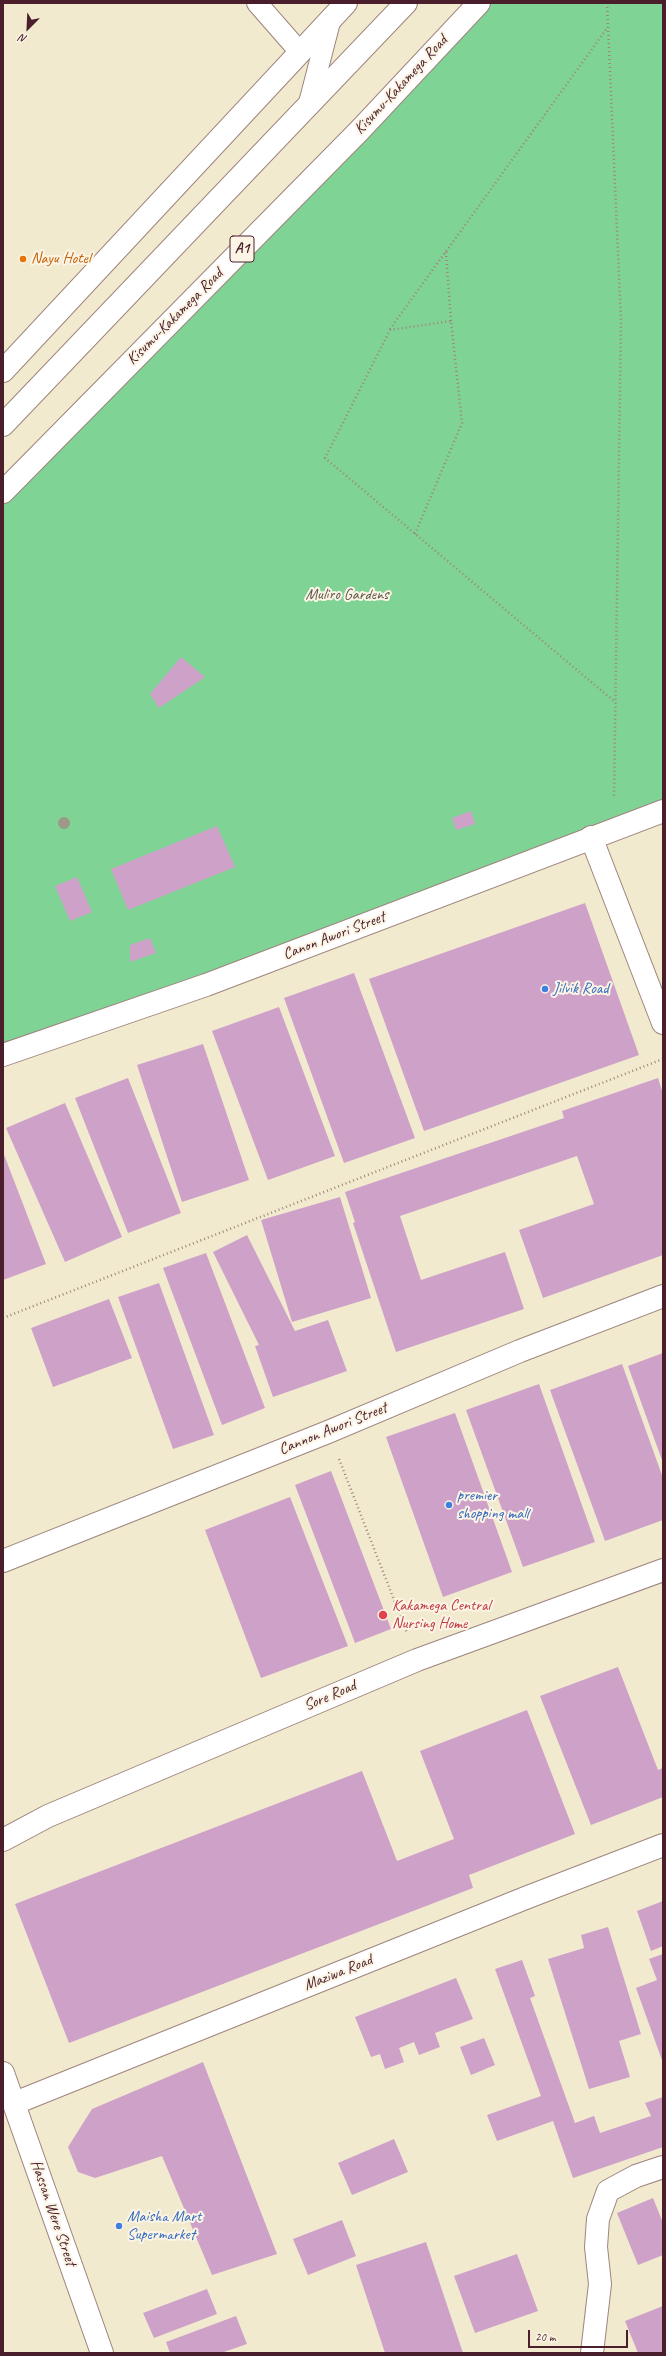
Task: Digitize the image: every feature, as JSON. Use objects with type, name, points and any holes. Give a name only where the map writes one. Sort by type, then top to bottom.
[{"type":"main road","points":[[3,371],[299,51],[346,3]]},
{"type":"main road","points":[[3,425],[309,102],[406,3]]},
{"type":"main road","name":"Kisumu-Kakamega Road","points":[[3,492],[360,130],[479,3]]},
{"type":"main road","name":"Canon Awori Street","points":[[3,1055],[206,985],[663,810]]},
{"type":"main road","points":[[590,837],[663,1023]]},
{"type":"main road","name":"Cannon Awori Street","points":[[3,1562],[328,1432],[520,1351],[663,1296]]},
{"type":"main road","name":"Sore Road","points":[[3,1840],[48,1816],[417,1660],[663,1570]]},
{"type":"main road","name":"Maziwa Road","points":[[15,2103],[528,1896],[663,1845]]},
{"type":"main road","name":"Hassan Were Street","points":[[3,2073],[15,2103],[102,2353]]},
{"type":"main road","points":[[592,2353],[600,2284],[596,2247],[598,2219],[608,2191],[636,2176],[663,2167]]},
{"type":"lane","points":[[257,3],[299,51]]},
{"type":"lane","points":[[309,102],[331,18]]},
{"type":"path","points":[[607,3],[621,321],[614,828]]},
{"type":"path","points":[[608,27],[390,330],[325,458],[615,702]]},
{"type":"path","points":[[416,534],[462,423],[451,321],[446,252]]},
{"type":"path","points":[[390,330],[451,321]]},
{"type":"path","points":[[3,1318],[663,1059]]},
{"type":"path","points":[[328,1432],[417,1660]]},
{"type":"green space","name":"Muliro Gardens","points":[[478,3],[663,3],[663,813],[3,1058],[3,497]]},
{"type":"building","points":[[181,657],[205,677],[159,708],[150,694]]},
{"type":"building","points":[[471,811],[475,824],[456,830],[452,818]]},
{"type":"building","points":[[217,826],[235,867],[128,910],[111,869]]},
{"type":"building","points":[[77,877],[92,912],[70,921],[55,886]]},
{"type":"building","points":[[585,903],[639,1055],[424,1131],[369,979]]},
{"type":"building","points":[[150,938],[156,953],[130,962],[130,945]]},
{"type":"building","points":[[354,973],[415,1138],[344,1163],[284,998]]},
{"type":"building","points":[[279,1007],[335,1156],[268,1180],[212,1031]]},
{"type":"building","points":[[203,1044],[249,1180],[182,1202],[137,1065]]},
{"type":"building","points":[[128,1078],[181,1213],[128,1233],[75,1098]]},
{"type":"building","points":[[658,1078],[663,1094],[663,1255],[543,1298],[519,1230],[594,1204],[577,1156],[400,1216],[421,1280],[505,1252],[524,1309],[396,1352],[353,1223],[355,1222],[345,1192],[564,1118],[562,1111]]},
{"type":"building","points":[[65,1103],[122,1237],[65,1262],[6,1128]]},
{"type":"building","points":[[3,1152],[46,1264],[3,1280]]},
{"type":"building","points":[[340,1197],[371,1298],[292,1322],[261,1220]]},
{"type":"building","points":[[247,1235],[295,1331],[328,1320],[347,1371],[273,1397],[255,1346],[259,1345],[213,1252]]},
{"type":"building","points":[[206,1253],[265,1408],[222,1425],[163,1268]]},
{"type":"building","points":[[159,1283],[214,1435],[173,1449],[118,1297]]},
{"type":"building","points":[[109,1299],[132,1358],[53,1387],[31,1328]]},
{"type":"building","points":[[663,1353],[663,1463],[628,1366]]},
{"type":"building","points":[[622,1364],[663,1478],[663,1520],[605,1541],[550,1390]]},
{"type":"building","points":[[539,1384],[595,1542],[523,1567],[466,1410]]},
{"type":"building","name":"premier shopping mall","points":[[455,1413],[512,1572],[443,1597],[386,1437]]},
{"type":"building","points":[[331,1471],[391,1629],[355,1643],[295,1485]]},
{"type":"building","points":[[290,1497],[348,1646],[261,1678],[205,1530]]},
{"type":"building","points":[[618,1667],[658,1770],[663,1768],[663,1797],[591,1825],[540,1696]]},
{"type":"building","points":[[527,1710],[575,1834],[469,1875],[473,1888],[69,2043],[15,1904],[362,1771],[397,1861],[454,1839],[420,1751]]},
{"type":"building","points":[[663,1901],[663,1946],[651,1951],[637,1911]]},
{"type":"building","points":[[608,1927],[641,2034],[619,2041],[630,2077],[589,2089],[548,1959],[584,1948],[581,1935]]},
{"type":"building","points":[[663,1954],[663,2063],[636,1988],[657,1980],[649,1959]]},
{"type":"building","points":[[522,1960],[535,1996],[530,1998],[575,2123],[594,2116],[600,2133],[651,2116],[645,2103],[663,2097],[663,2147],[573,2178],[553,2121],[497,2141],[487,2115],[541,2096],[495,1969]]},
{"type":"building","points":[[456,1978],[473,2019],[435,2033],[440,2047],[419,2055],[414,2042],[399,2048],[404,2062],[385,2069],[380,2054],[371,2057],[355,2017]]},
{"type":"building","points":[[484,2038],[495,2065],[471,2075],[460,2047]]},
{"type":"building","points":[[203,2062],[277,2254],[212,2275],[162,2156],[95,2178],[78,2172],[68,2147],[92,2109]]},
{"type":"building","points":[[394,2139],[408,2172],[352,2195],[338,2163]]},
{"type":"building","points":[[653,2198],[663,2223],[663,2255],[638,2265],[617,2213]]},
{"type":"building","points":[[342,2220],[356,2256],[308,2275],[293,2239]]},
{"type":"building","points":[[426,2242],[463,2353],[385,2353],[356,2265]]},
{"type":"building","points":[[517,2254],[538,2311],[475,2333],[454,2276]]},
{"type":"building","points":[[207,2289],[217,2314],[154,2338],[143,2313]]},
{"type":"building","points":[[663,2306],[663,2353],[638,2353],[625,2321]]},
{"type":"building","points":[[236,2316],[247,2344],[221,2353],[170,2353],[166,2342]]},
{"type":"place","name":"Nayu Hotel","points":[[23,259]]},
{"type":"place","name":"Jilvik Road","points":[[545,989]]},
{"type":"place","name":"premier shopping mall","points":[[449,1505]]},
{"type":"place","name":"Kakamega Central Nursing Home","points":[[383,1615]]},
{"type":"place","name":"Maisha Mart Supermarket","points":[[119,2226]]}]
